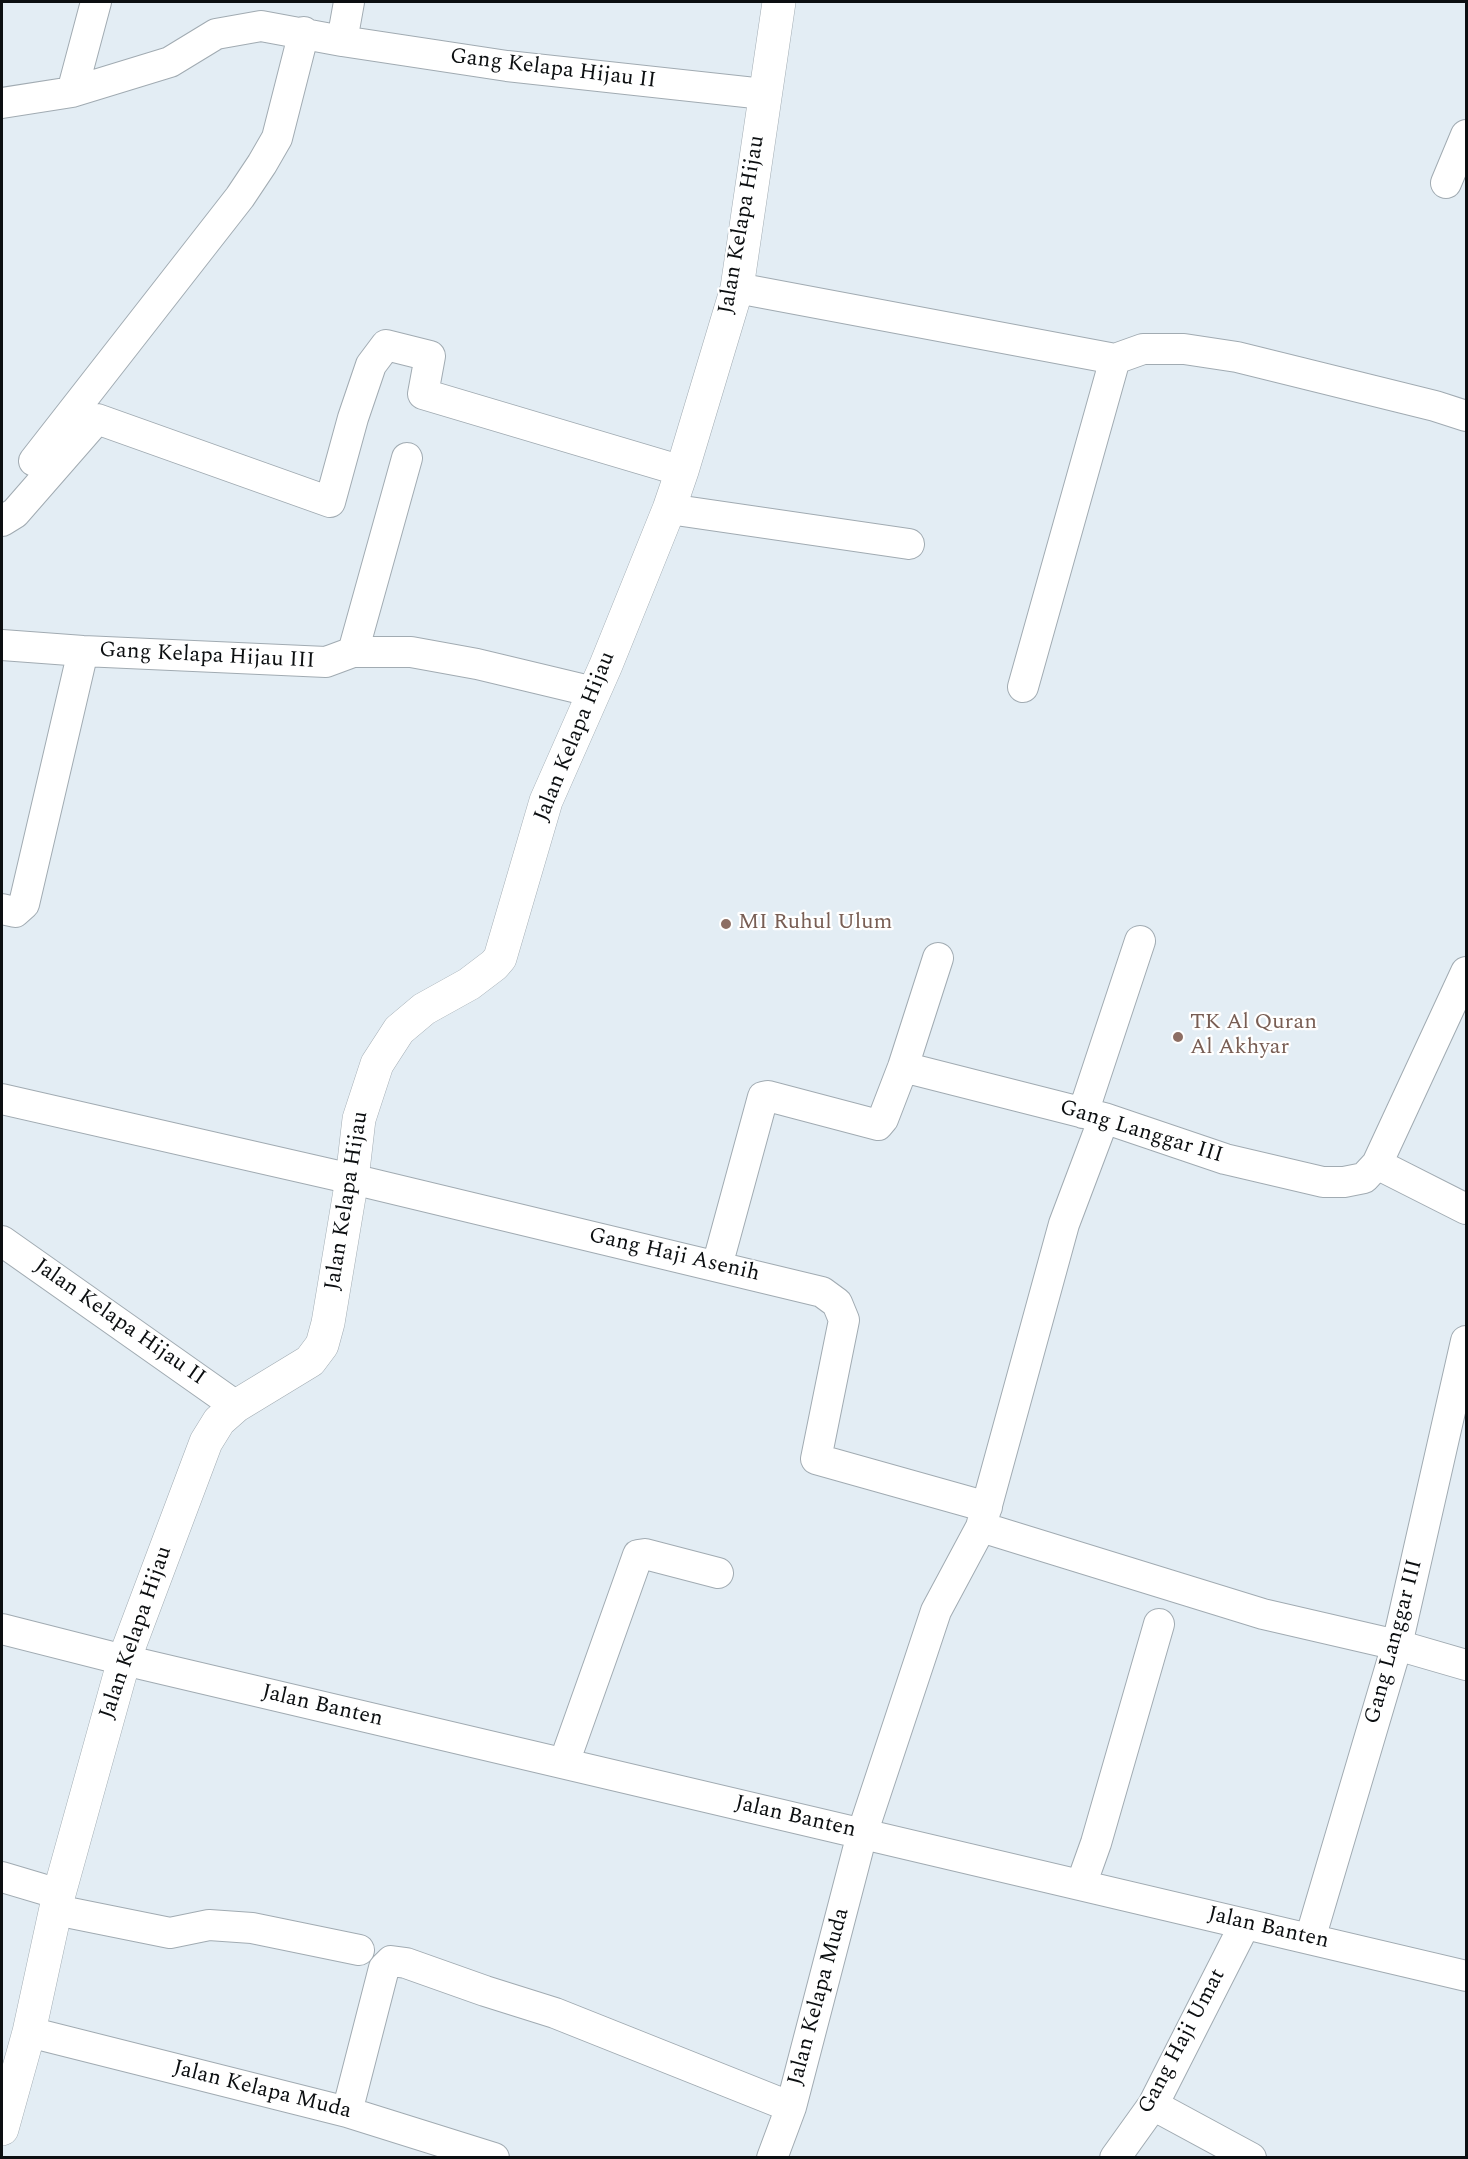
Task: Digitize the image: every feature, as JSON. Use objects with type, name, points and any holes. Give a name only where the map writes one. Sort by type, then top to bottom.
[{"type":"street","points":[[72,92],[96,2]]},
{"type":"street","points":[[342,41],[349,2]]},
{"type":"street","name":"Jalan Kelapa Hijau","points":[[2,2129],[29,2032],[57,1902],[124,1660],[206,1442],[219,1421],[236,1406],[310,1360],[322,1345],[328,1323],[352,1179],[359,1119],[377,1064],[399,1030],[424,1009],[469,984],[500,958],[546,801],[594,692],[669,509],[737,288],[779,2]]},
{"type":"street","name":"Gang Kelapa Hijau II","points":[[2,103],[72,92],[170,62],[216,34],[261,26],[304,32],[342,41],[507,66],[764,94]]},
{"type":"street","points":[[2,501],[75,411],[240,197],[262,164],[277,138],[304,32]]},
{"type":"street","points":[[1446,183],[1467,135]]},
{"type":"street","points":[[737,288],[1115,359],[1143,349],[1184,349],[1237,357],[1424,403],[1467,416]]},
{"type":"street","points":[[2,521],[15,513],[97,419],[330,502],[353,418],[371,365],[386,345],[430,356],[423,394],[682,471]]},
{"type":"street","points":[[1023,687],[1115,359]]},
{"type":"street","points":[[353,652],[407,458]]},
{"type":"street","points":[[669,509],[909,544]]},
{"type":"street","name":"Gang Kelapa Hijau III","points":[[2,645],[326,662],[353,652],[411,652],[477,664],[594,692]]},
{"type":"street","points":[[2,909],[15,912],[24,904],[83,651]]},
{"type":"street","name":"Jalan Kelapa Muda","points":[[772,2157],[791,2107],[862,1834],[936,1611],[984,1517],[1140,941]]},
{"type":"street","points":[[717,1266],[763,1097],[768,1096],[878,1125],[883,1119],[903,1067],[938,958]]},
{"type":"street","points":[[1467,972],[1377,1164],[1467,1209]]},
{"type":"street","name":"Gang Langgar III","points":[[903,1067],[1094,1116],[1225,1159],[1323,1182],[1344,1182],[1364,1178],[1377,1164]]},
{"type":"street","name":"Gang Haji Asenih","points":[[2,1099],[352,1179],[822,1292],[837,1303],[844,1320],[816,1459],[984,1517]]},
{"type":"street","name":"Jalan Kelapa Hijau II","points":[[2,1241],[236,1406]]},
{"type":"street","name":"Gang Langgar III","points":[[1310,1939],[1397,1644],[1467,1341]]},
{"type":"street","points":[[984,1517],[1263,1614],[1397,1644],[1467,1665]]},
{"type":"street","points":[[564,1764],[638,1555],[645,1554],[718,1573]]},
{"type":"street","points":[[1081,1885],[1096,1843],[1159,1624]]},
{"type":"street","name":"Jalan Banten","points":[[2,1629],[124,1660],[1467,1976]]},
{"type":"street","points":[[2,1877],[57,1902],[170,1933],[209,1925],[252,1928],[359,1950]]},
{"type":"street","name":"Gang Haji Umat","points":[[1115,2157],[1153,2105],[1245,1924]]},
{"type":"street","points":[[347,2112],[384,1968],[392,1961],[406,1963],[485,1992],[555,2013],[791,2107]]},
{"type":"street","name":"Jalan Kelapa Muda","points":[[29,2032],[347,2112],[494,2157]]},
{"type":"street","points":[[1153,2105],[1251,2157]]},
{"type":"place","name":"MI Ruhul Ulum","points":[[726,924]]},
{"type":"place","name":"TK Al Quran Al Akhyar","points":[[1178,1037]]}]
